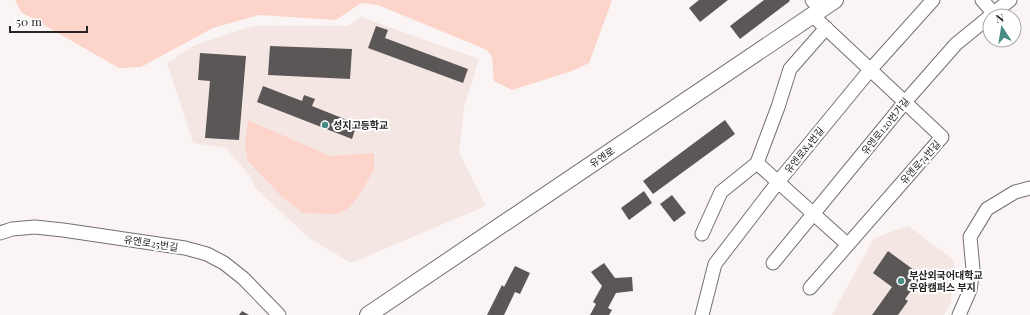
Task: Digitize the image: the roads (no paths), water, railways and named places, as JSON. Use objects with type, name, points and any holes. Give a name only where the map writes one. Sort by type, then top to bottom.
[{"type":"main road","name":"유엔로","points":[[368,315],[815,8],[835,0]]},
{"type":"street","name":"유엔로84번길","points":[[702,315],[715,264],[778,182],[870,70],[933,0]]},
{"type":"street","points":[[982,0],[989,8]]},
{"type":"street","name":"유엔로120번가길","points":[[1001,8],[1010,0]]},
{"type":"street","name":"유엔로74번길","points":[[810,288],[942,137],[826,28],[815,8]]},
{"type":"street","name":"유엔로120번가길","points":[[772,263],[904,102],[956,44],[982,24]]},
{"type":"street","points":[[702,234],[721,192],[757,163],[778,107],[790,69],[826,28]]},
{"type":"street","points":[[757,163],[847,244]]},
{"type":"street","points":[[959,315],[970,290],[973,269],[970,237],[987,208],[1015,192],[1030,188]]},
{"type":"street","name":"유엔로25번길","points":[[0,233],[12,228],[35,227],[184,248],[208,254],[224,263],[243,278],[279,315]]},
{"type":"place","name":"성지고등학교","points":[[325,125]]},
{"type":"place","name":"부산외국어대학교 우암캠퍼스 부지","points":[[901,281]]}]
